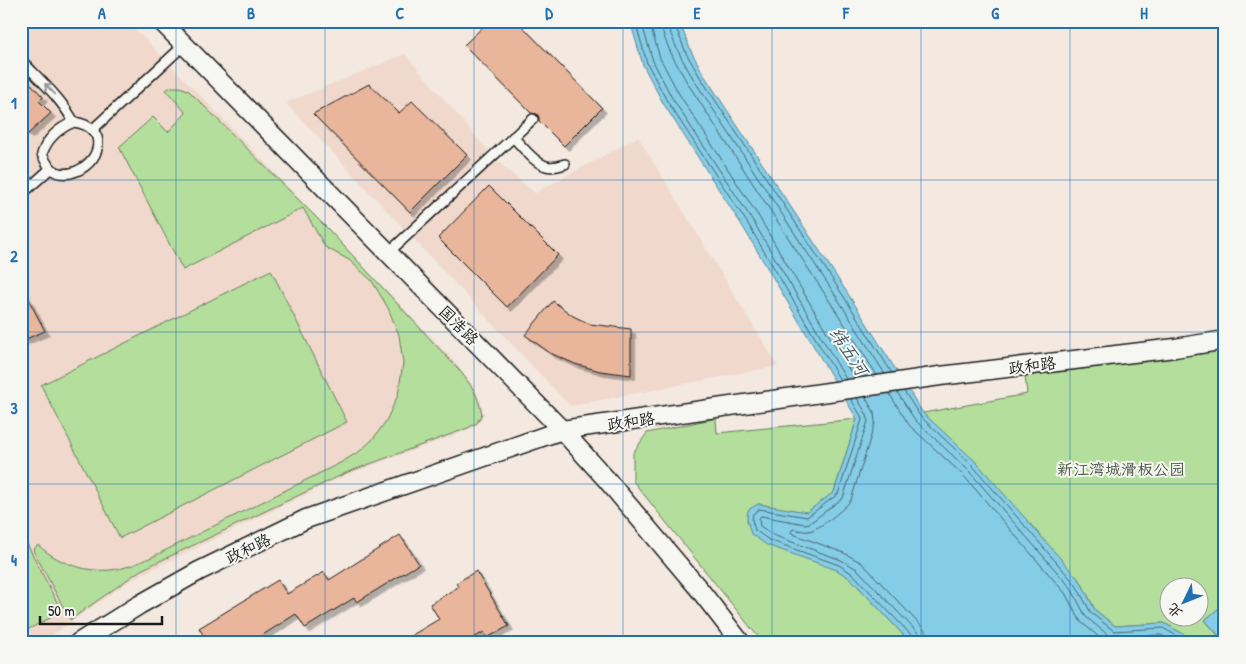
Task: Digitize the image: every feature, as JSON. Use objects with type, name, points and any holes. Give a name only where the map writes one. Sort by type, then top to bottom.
[{"type":"street","name":"国浩路","points":[[160,21],[562,430],[619,494],[741,643]]},
{"type":"street","name":"政和路","points":[[78,643],[139,605],[200,571],[306,519],[562,430],[934,377],[1175,348],[1225,340]]},
{"type":"lane","points":[[92,130],[184,46]]},
{"type":"lane","points":[[21,60],[56,96],[74,122]]},
{"type":"lane","points":[[388,253],[533,119]]},
{"type":"lane","points":[[74,122],[83,124],[92,130],[98,141],[94,157],[89,164],[83,169],[65,174],[54,172],[46,163],[42,154],[50,139],[64,126],[74,122]]},
{"type":"lane","points":[[513,137],[537,162],[547,167],[565,164]]},
{"type":"lane","points":[[21,195],[51,168]]},
{"type":"shaded area","points":[[21,21],[127,21],[209,104],[454,361],[477,392],[483,409],[481,421],[473,427],[346,475],[145,573],[125,584],[41,643],[21,643]]},
{"type":"shaded area","points":[[405,54],[497,161],[535,193],[638,137],[778,366],[570,406],[286,103]]},
{"type":"green space","points":[[171,87],[180,87],[188,90],[329,230],[460,371],[474,391],[482,414],[477,423],[468,428],[348,472],[141,570],[70,620],[33,550],[38,545],[57,559],[91,570],[114,570],[136,564],[340,463],[360,451],[373,439],[386,421],[398,395],[403,363],[399,335],[388,308],[372,281],[349,260],[325,247],[303,208],[183,270],[119,147],[153,117],[168,132],[186,113],[166,90]]},
{"type":"green space","points":[[271,270],[347,422],[120,538],[41,385]]},
{"type":"green space","name":"新江湾城滑板公园","points":[[1225,351],[1225,603],[1208,617],[1208,576],[1158,576],[1158,623],[1115,626],[1095,610],[1081,582],[923,413],[1027,394],[1025,376]]},
{"type":"green space","points":[[716,418],[717,433],[857,419],[834,492],[807,513],[758,504],[837,570],[851,579],[911,643],[763,643],[633,481],[633,453],[647,433]]},
{"type":"green space","points":[[23,536],[62,612],[21,633],[21,537]]},
{"type":"green space","name":"新江湾城滑板公园","points":[[1208,624],[1221,639],[1217,643],[1199,643],[1169,626],[1208,626]]},
{"type":"water","name":"纬五河","points":[[630,21],[679,21],[691,51],[704,75],[850,297],[923,413],[976,462],[1081,582],[1095,610],[1115,626],[1158,623],[1158,626],[1169,626],[1199,643],[911,643],[851,579],[837,570],[767,545],[751,534],[747,520],[748,510],[758,504],[807,512],[834,492],[857,419],[743,227],[663,103],[643,65]]},
{"type":"water","points":[[1225,603],[1225,643],[1217,643],[1221,638],[1208,623],[1208,617]]},
{"type":"building","points":[[489,21],[517,21],[602,108],[564,146],[539,121],[537,114],[531,113],[464,45]]},
{"type":"building","points":[[21,73],[43,97],[39,101],[51,113],[28,134],[21,129]]},
{"type":"building","points":[[369,84],[399,113],[412,101],[467,155],[410,212],[313,114]]},
{"type":"building","points":[[489,186],[558,255],[507,307],[438,238]]},
{"type":"building","points":[[21,285],[45,331],[21,341]]},
{"type":"building","points":[[553,301],[573,316],[590,324],[631,329],[631,375],[600,371],[575,364],[550,353],[525,335]]},
{"type":"building","points":[[400,535],[419,564],[357,602],[354,598],[305,628],[296,614],[250,643],[208,643],[199,628],[278,580],[287,594],[324,572],[329,580]]},
{"type":"building","points":[[476,571],[509,626],[487,638],[484,632],[465,643],[399,643],[439,619],[430,604],[458,587],[456,583]]}]
